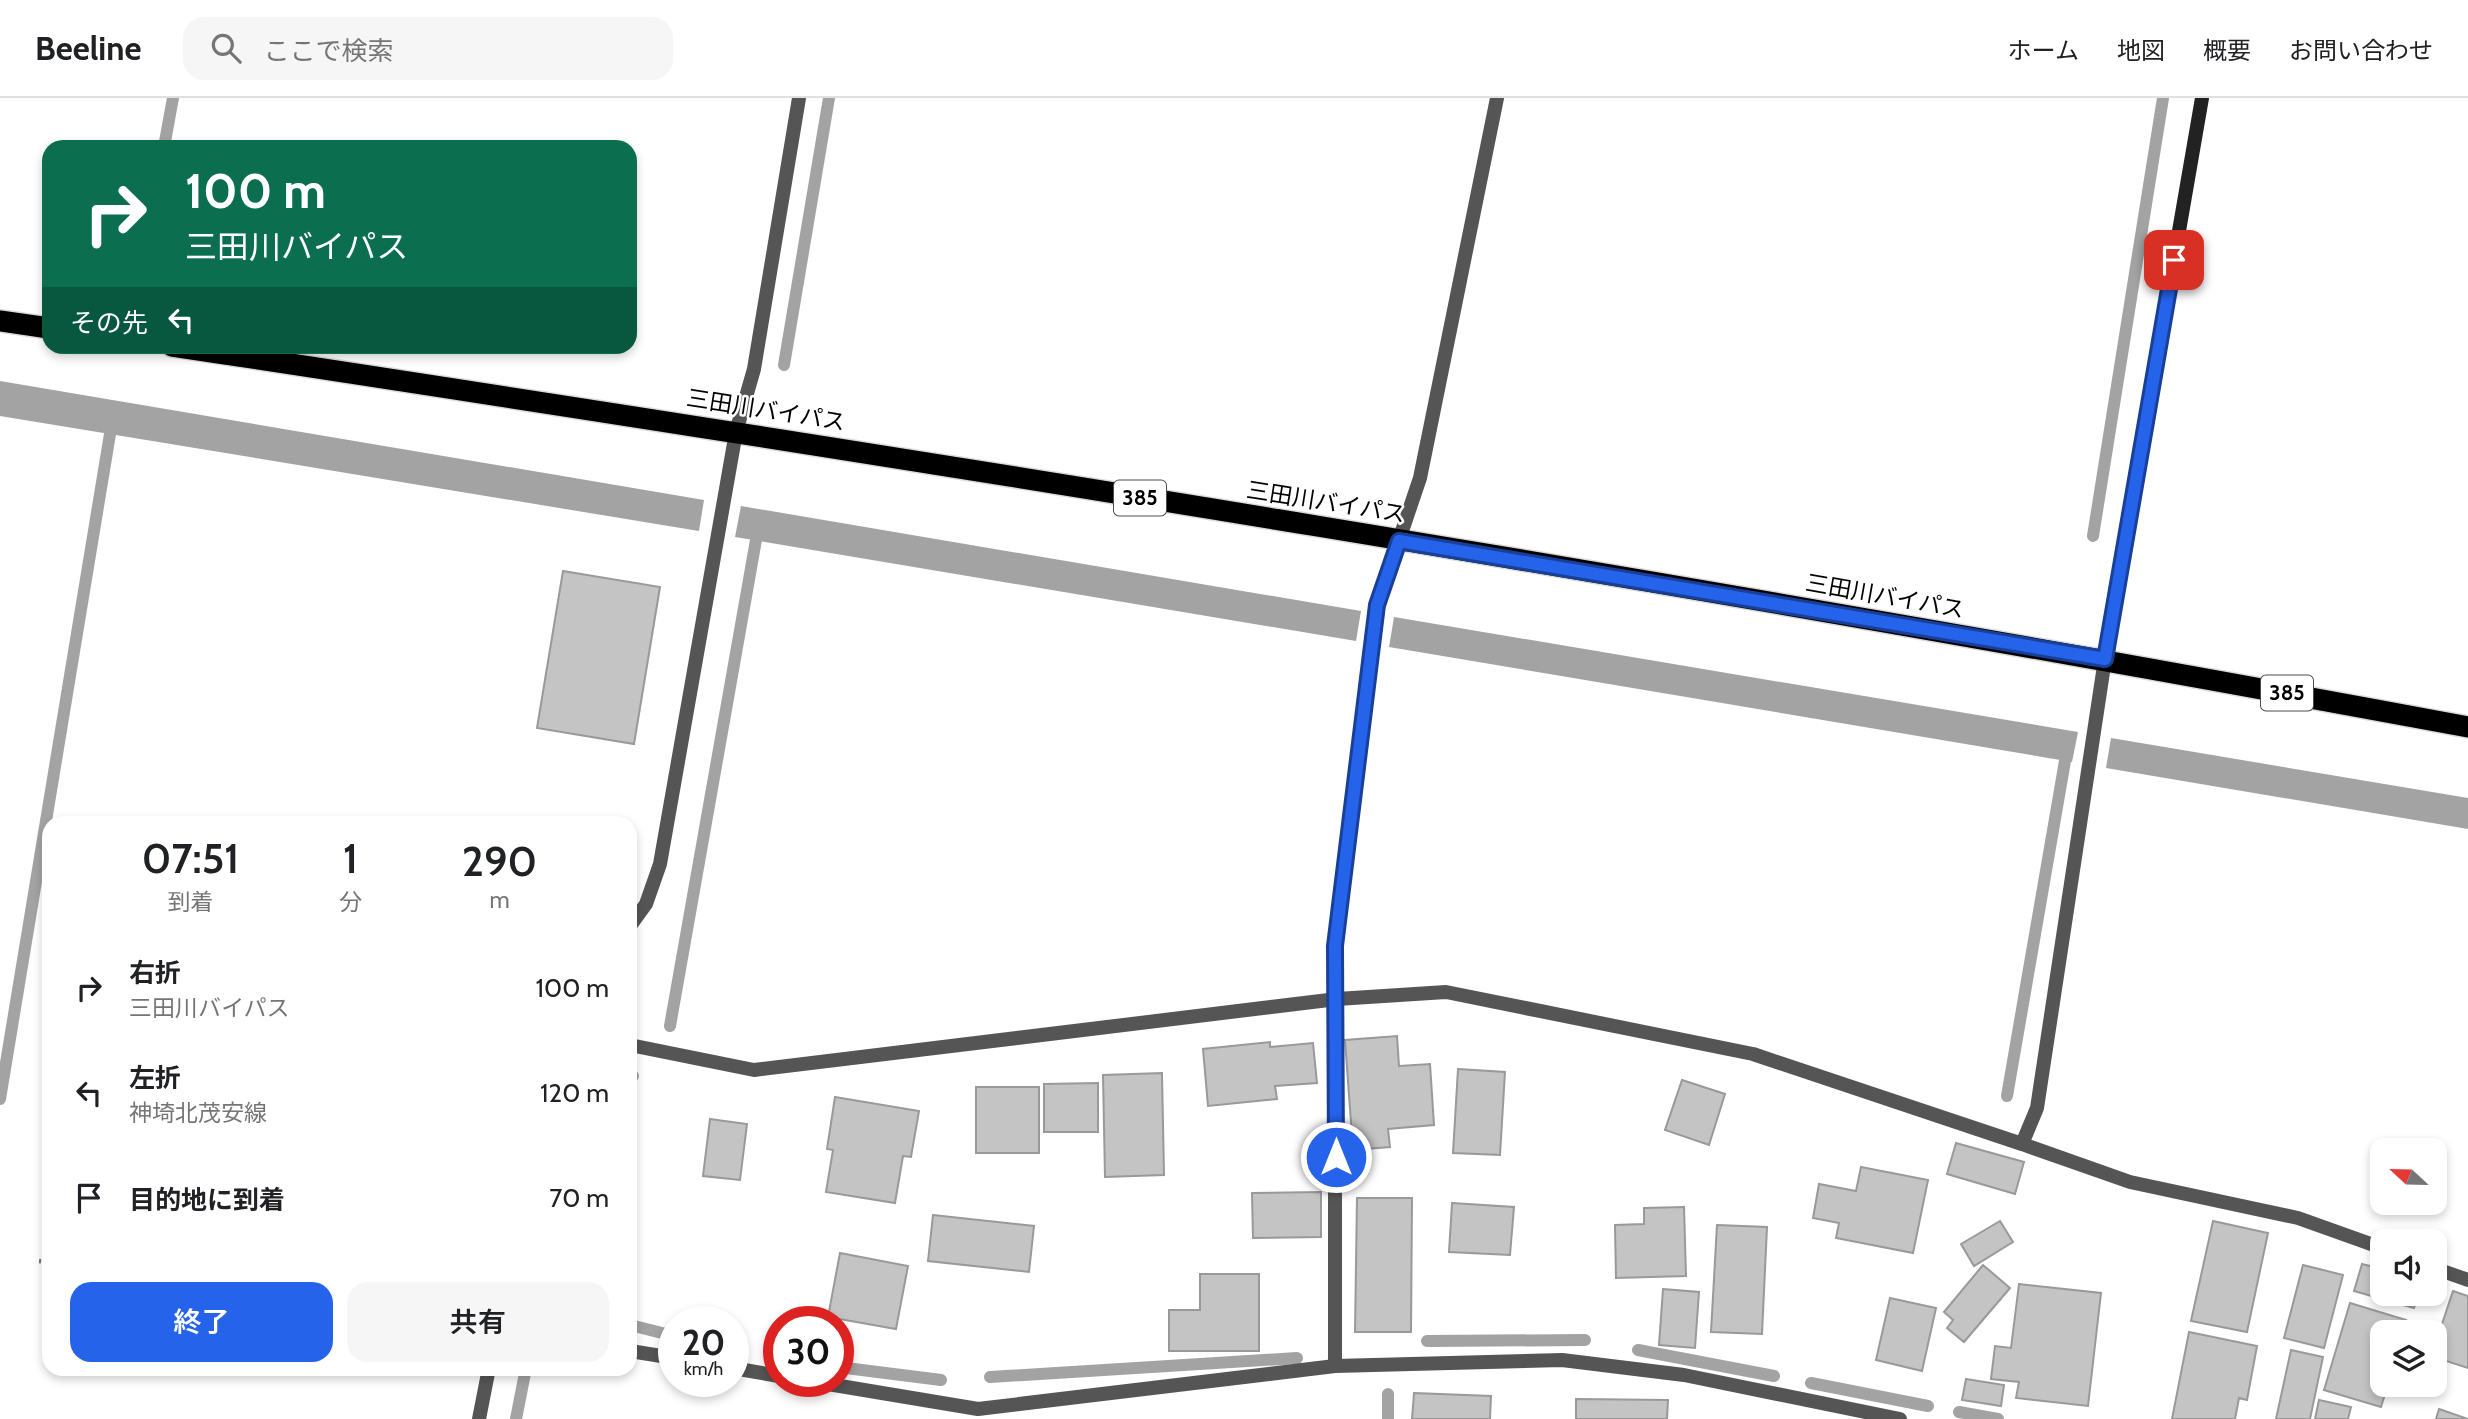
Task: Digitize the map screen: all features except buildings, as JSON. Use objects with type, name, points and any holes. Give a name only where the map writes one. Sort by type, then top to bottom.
[{"type":"highway","points":[[0,321],[42,327]]},
{"type":"highway","name":"三田川バイパス","points":[[224,354],[736,432],[1399,541],[2105,659],[2468,727]]},
{"type":"main road","points":[[2105,659],[2202,98]]},
{"type":"street","points":[[637,916],[646,904],[660,864],[736,432],[754,369],[799,98]]},
{"type":"street","points":[[1335,1366],[1335,946],[1377,605],[1420,478],[1497,98]]},
{"type":"street","points":[[2022,1144],[2037,1108],[2105,659]]},
{"type":"street","points":[[637,1046],[754,1070],[1337,999],[1446,992],[1753,1054],[2130,1182],[2298,1218],[2370,1244]]},
{"type":"street","points":[[2447,1273],[2468,1280]]},
{"type":"street","points":[[637,1352],[658,1355]]},
{"type":"street","points":[[854,1390],[977,1414],[1335,1366],[1562,1360],[1684,1375],[1900,1419]]},
{"type":"street","points":[[479,1419],[487,1376]]},
{"type":"path","points":[[38,1261],[42,1261]]},
{"type":"shaded area","points":[[0,381],[704,500],[699,531],[0,416]]},
{"type":"shaded area","points":[[741,506],[1361,611],[1356,641],[735,537]]},
{"type":"shaded area","points":[[1394,617],[2078,732],[2072,762],[1389,647]]},
{"type":"shaded area","points":[[2111,738],[2468,798],[2468,829],[2106,768]]},
{"type":"waterway","points":[[165,140],[173,98]]},
{"type":"waterway","points":[[784,365],[829,98]]},
{"type":"waterway","points":[[2093,536],[2163,98]]},
{"type":"waterway","points":[[47,816],[110,434]]},
{"type":"waterway","points":[[670,1026],[756,540]]},
{"type":"waterway","points":[[2007,1096],[2065,761]]},
{"type":"waterway","points":[[0,1099],[42,845]]},
{"type":"waterway","points":[[637,1327],[658,1332]]},
{"type":"waterway","points":[[1427,1341],[1585,1340]]},
{"type":"waterway","points":[[1638,1350],[1774,1376]]},
{"type":"waterway","points":[[990,1377],[1297,1358]]},
{"type":"waterway","points":[[854,1369],[941,1380]]},
{"type":"waterway","points":[[516,1419],[524,1376]]},
{"type":"waterway","points":[[1811,1383],[1928,1406]]},
{"type":"waterway","points":[[1388,1394],[1388,1419]]},
{"type":"waterway","points":[[1959,1412],[1998,1419]]},
{"type":"route","points":[[1336,1157],[1335,946],[1377,605],[1399,541],[2105,659],[2174,260]]}]
